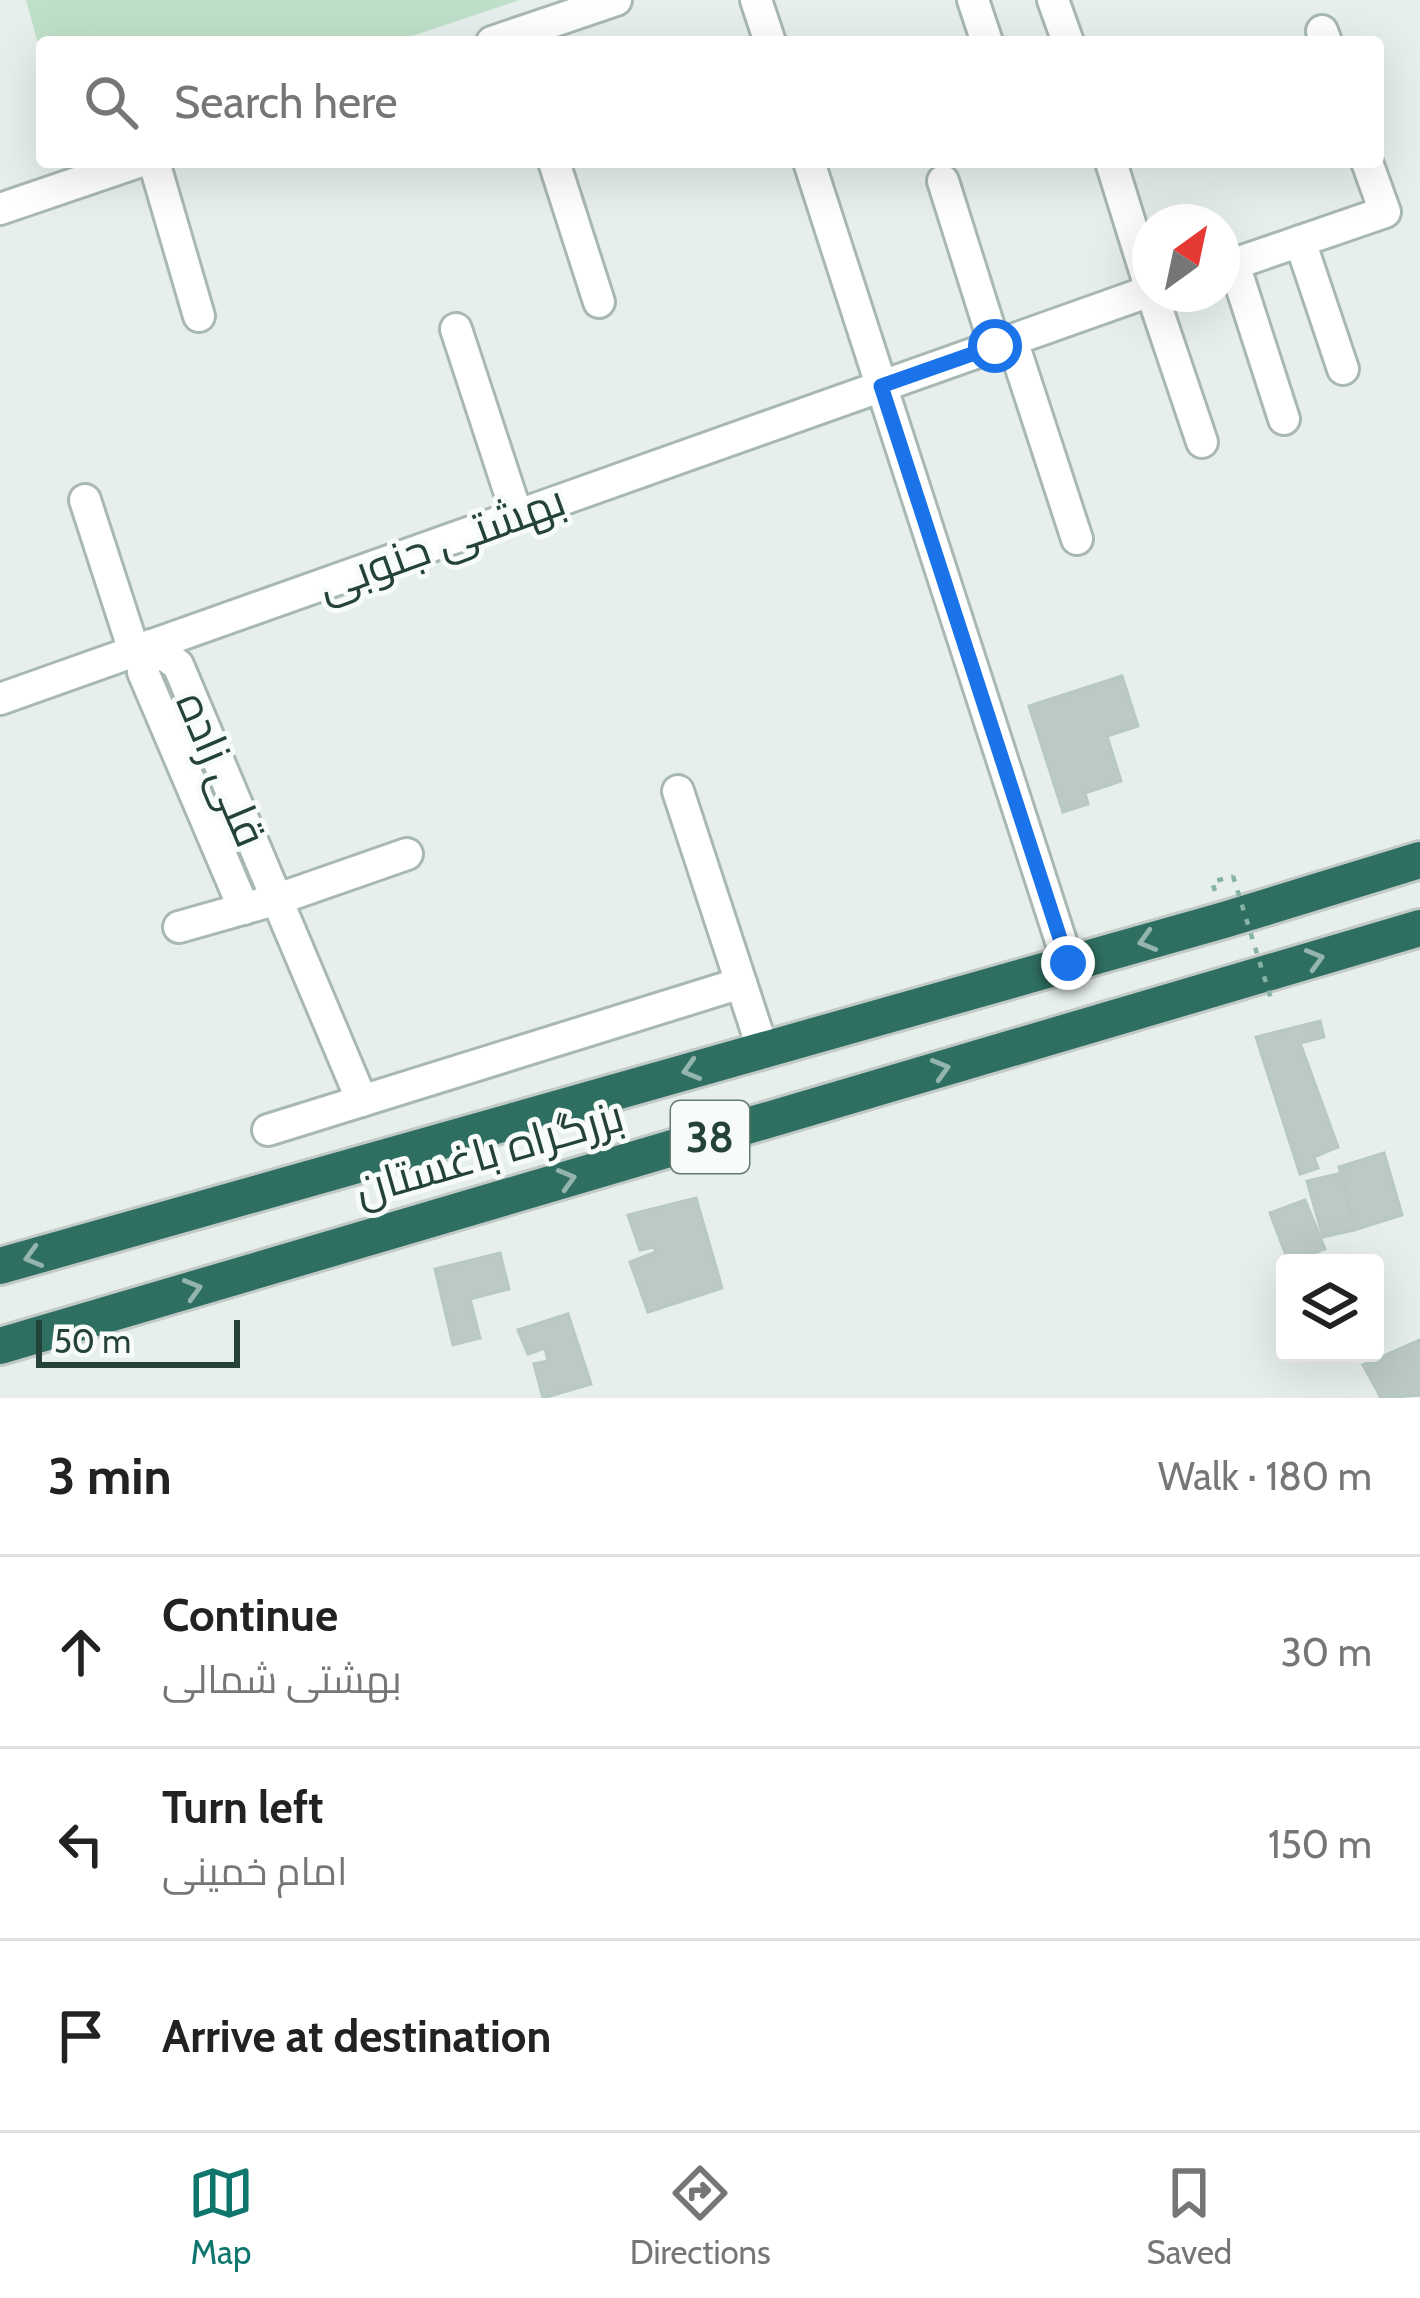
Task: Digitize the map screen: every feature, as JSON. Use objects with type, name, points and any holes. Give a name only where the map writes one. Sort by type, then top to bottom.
[{"type":"highway","name":"بزرگراه باغستان","points":[[0,1266],[1420,860]]},
{"type":"highway","name":"بزرگراه باغستان","points":[[0,1346],[1420,928]]},
{"type":"street","points":[[518,36],[616,0]]},
{"type":"street","points":[[756,0],[768,36]]},
{"type":"street","points":[[973,0],[985,36]]},
{"type":"street","points":[[1054,0],[1066,36]]},
{"type":"street","points":[[0,209],[120,168]]},
{"type":"street","points":[[156,168],[199,316]]},
{"type":"street","points":[[556,168],[598,302]]},
{"type":"street","points":[[811,168],[1068,963]]},
{"type":"street","points":[[1113,168],[1132,229]]},
{"type":"street","points":[[1240,262],[1384,212],[1369,168]]},
{"type":"street","points":[[943,182],[1077,539]]},
{"type":"street","points":[[1300,241],[1343,369]]},
{"type":"street","name":"بهشتی جنوبی","points":[[0,698],[1132,297]]},
{"type":"street","points":[[1240,299],[1284,419]]},
{"type":"street","points":[[1158,312],[1202,442]]},
{"type":"street","points":[[456,329],[517,515]]},
{"type":"street","points":[[85,500],[143,648]]},
{"type":"street","name":"قلی زاده","points":[[244,909],[142,672],[143,648],[178,664],[362,1101]]},
{"type":"street","points":[[678,791],[763,1050]]},
{"type":"street","points":[[179,927],[407,854]]},
{"type":"street","points":[[268,1130],[741,983]]},
{"type":"path","points":[[1212,882],[1233,876],[1273,1002]]},
{"type":"green space","points":[[26,0],[520,0],[412,36],[36,36]]},
{"type":"building","points":[[1122,676],[1138,726],[1107,736],[1121,781],[1085,793],[1088,804],[1063,812],[1029,706]]},
{"type":"building","points":[[1320,1021],[1324,1037],[1300,1043],[1338,1147],[1314,1157],[1318,1168],[1300,1174],[1256,1037]]},
{"type":"building","points":[[1384,1153],[1402,1215],[1354,1230],[1339,1167]]},
{"type":"building","points":[[1342,1173],[1354,1230],[1323,1237],[1307,1181]]},
{"type":"building","points":[[696,1198],[722,1288],[648,1312],[630,1262],[656,1252],[654,1247],[640,1250],[628,1215]]},
{"type":"building","points":[[1305,1200],[1325,1249],[1286,1254],[1270,1213]]},
{"type":"building","points":[[500,1253],[509,1289],[470,1299],[480,1338],[453,1345],[435,1269]]},
{"type":"building","points":[[568,1314],[591,1384],[543,1398],[534,1364],[548,1361],[545,1348],[528,1354],[518,1330]]},
{"type":"building","points":[[1420,1340],[1420,1395],[1381,1398],[1363,1365],[1384,1362],[1384,1356]]},
{"type":"route","points":[[995,346],[881,386],[1068,963]]}]
